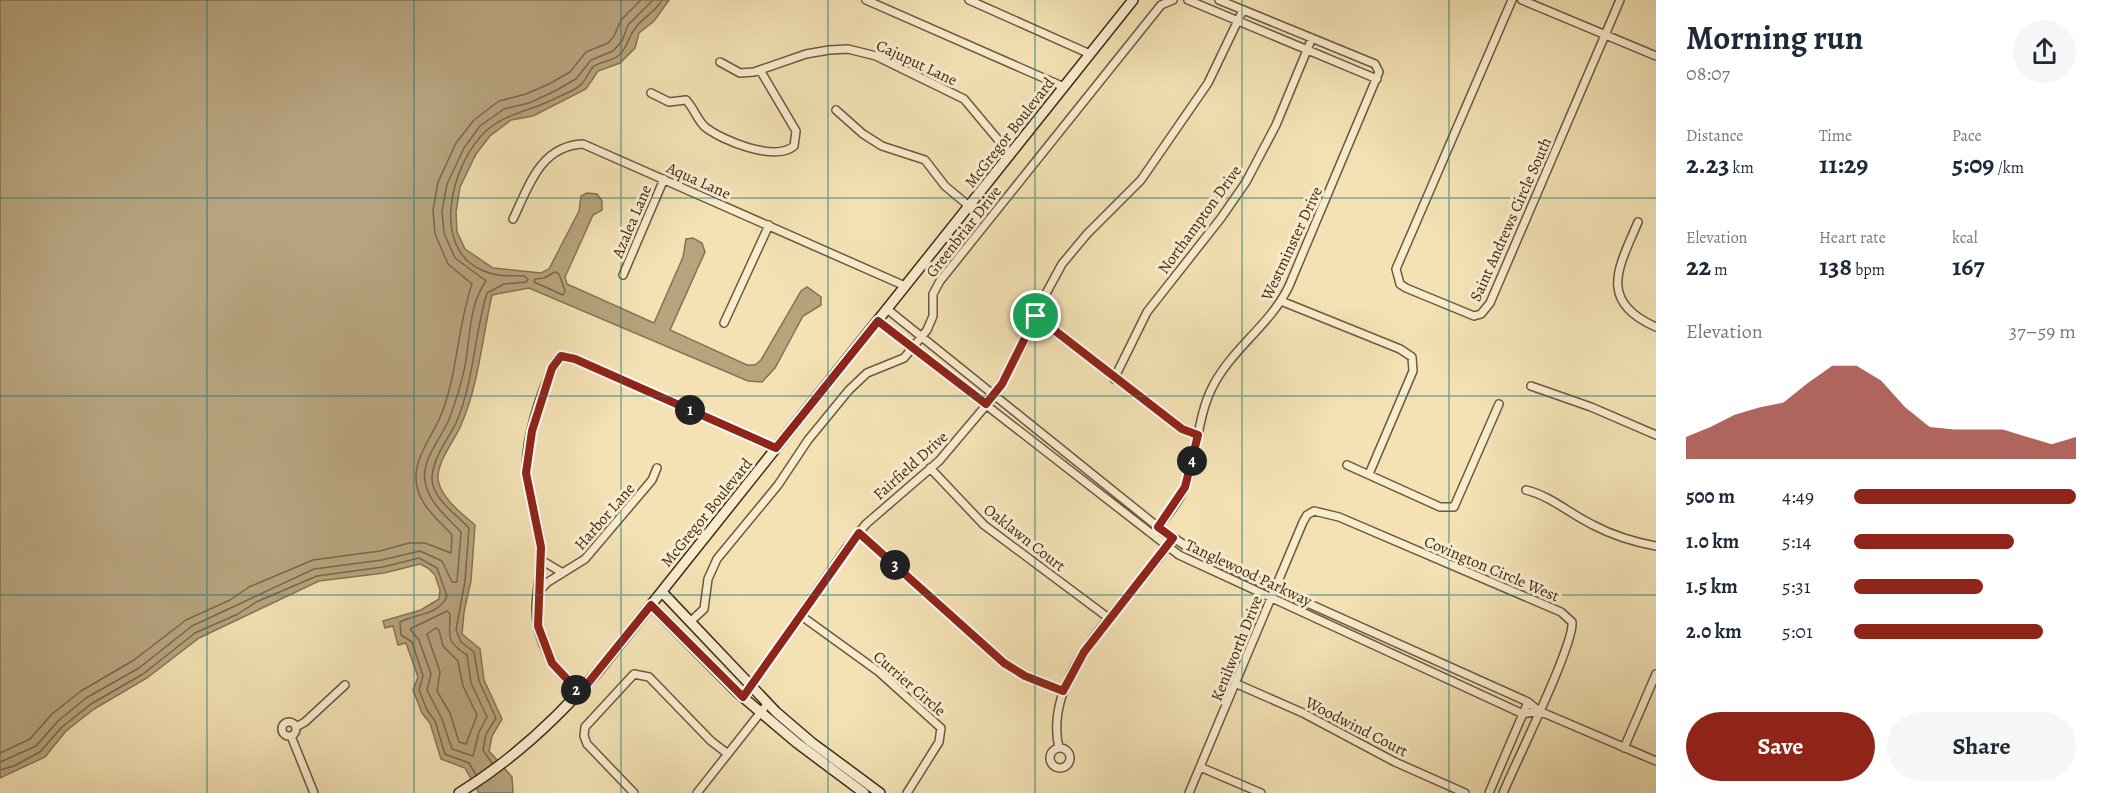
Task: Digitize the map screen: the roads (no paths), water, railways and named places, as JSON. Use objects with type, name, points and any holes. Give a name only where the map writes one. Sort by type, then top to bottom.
[{"type":"main road","name":"McGregor Boulevard","points":[[463,791],[507,760],[549,724],[580,693],[1133,0]]},
{"type":"main road","points":[[662,592],[768,703],[811,742],[880,793]]},
{"type":"main road","points":[[651,605],[743,697],[864,793]]},
{"type":"street","points":[[866,0],[1064,87]]},
{"type":"street","points":[[969,0],[1090,54]]},
{"type":"street","name":"Greenbriar Drive","points":[[692,621],[707,602],[708,579],[717,559],[778,484],[808,440],[849,390],[867,373],[876,367],[897,362],[914,347],[931,323],[933,294],[939,281],[1161,4],[1173,0]]},
{"type":"street","points":[[1188,0],[1377,79],[1379,72],[1375,64],[1220,0]]},
{"type":"street","name":"Saint Andrews Circle South","points":[[1512,0],[1396,270],[1400,284],[1406,288],[1467,314],[1481,314],[1490,303],[1605,34]]},
{"type":"street","points":[[1522,0],[1656,56]]},
{"type":"street","points":[[1605,34],[1620,0]]},
{"type":"street","name":"Fairfield Drive","points":[[743,697],[859,533],[878,512],[930,468],[994,396],[1011,368],[1062,264],[1087,234],[1132,191],[1208,83],[1243,10]]},
{"type":"street","name":"Northampton Drive","points":[[1114,379],[1147,312],[1221,218],[1246,182],[1276,125],[1312,38]]},
{"type":"street","name":"Cajuput Lane","points":[[720,62],[740,74],[829,50],[848,50],[876,56],[964,99],[1010,154]]},
{"type":"street","points":[[651,93],[669,102],[686,100],[705,126],[762,151],[782,152],[794,146],[796,131],[760,70]]},
{"type":"street","name":"Westminster Drive","points":[[1152,535],[1185,487],[1210,392],[1221,372],[1281,301],[1377,79]]},
{"type":"street","points":[[836,110],[863,134],[882,146],[926,160],[951,192],[969,206]]},
{"type":"street","name":"Aqua Lane","points":[[513,219],[538,168],[548,156],[567,146],[591,146],[905,286]]},
{"type":"street","name":"Azalea Lane","points":[[623,275],[664,179]]},
{"type":"street","points":[[1638,222],[1618,268],[1618,290],[1624,304],[1634,316],[1656,327]]},
{"type":"street","points":[[724,323],[769,225]]},
{"type":"street","points":[[1281,301],[1400,349],[1412,357],[1413,371],[1369,474]]},
{"type":"street","name":"Tanglewood Parkway","points":[[887,309],[1173,538],[1217,563],[1528,702],[1539,711],[1656,761]]},
{"type":"street","points":[[1036,316],[1114,379],[1182,429],[1198,435]]},
{"type":"street","name":"Tanglewood Parkway","points":[[878,321],[1167,547],[1191,562],[1357,635],[1523,714]]},
{"type":"street","points":[[580,693],[558,671],[544,647],[536,615],[541,560],[539,532],[527,480],[527,456],[550,374],[556,361],[561,356],[575,359],[776,448]]},
{"type":"street","points":[[1531,386],[1591,407],[1656,435]]},
{"type":"street","points":[[1347,465],[1424,500],[1447,509],[1454,507],[1498,404]]},
{"type":"street","name":"Harbor Lane","points":[[538,592],[585,559],[652,480],[657,468]]},
{"type":"street","name":"Oaklawn Court","points":[[930,468],[984,525],[1110,619]]},
{"type":"street","points":[[1526,490],[1546,496],[1593,526],[1624,538],[1656,546]]},
{"type":"street","name":"Covington Circle West","points":[[1308,514],[1322,512],[1339,518],[1568,616],[1572,622],[1571,637],[1539,711]]},
{"type":"street","name":"Kenilworth Drive","points":[[1189,793],[1308,514]]},
{"type":"street","points":[[859,533],[1004,663],[1025,676],[1063,691]]},
{"type":"street","points":[[1059,748],[1056,724],[1063,691],[1075,665],[1173,538]]},
{"type":"street","points":[[541,560],[563,573]]},
{"type":"street","name":"Currier Circle","points":[[800,615],[879,672],[941,728],[939,742],[907,793]]},
{"type":"street","points":[[1357,635],[1361,626]]},
{"type":"street","points":[[1439,676],[1444,666]]},
{"type":"street","points":[[634,793],[587,744],[584,736],[585,728],[634,674],[649,677],[711,741],[728,754]]},
{"type":"street","points":[[1624,748],[1656,674]]},
{"type":"street","name":"Woodwind Court","points":[[1237,684],[1303,712],[1395,762],[1465,793]]},
{"type":"street","points":[[291,736],[296,727],[305,723],[345,685]]},
{"type":"street","points":[[1489,793],[1528,702]]},
{"type":"street","points":[[697,793],[768,703]]},
{"type":"street","points":[[1523,714],[1539,711]]},
{"type":"street","points":[[1503,793],[1539,711]]},
{"type":"street","points":[[296,727],[290,722],[282,725],[283,733],[291,736],[314,793]]},
{"type":"street","points":[[1200,767],[1261,793]]},
{"type":"water","points":[[0,0],[669,0],[654,21],[639,33],[635,48],[620,63],[598,71],[586,89],[533,116],[511,120],[490,136],[476,154],[460,187],[456,212],[457,232],[465,249],[493,268],[541,273],[549,269],[579,211],[581,196],[587,193],[597,194],[602,201],[602,210],[593,215],[565,277],[567,284],[654,323],[683,257],[686,239],[693,238],[702,243],[705,252],[670,330],[747,365],[755,365],[761,360],[801,291],[807,287],[821,297],[821,305],[803,316],[775,368],[762,382],[748,381],[529,288],[492,295],[472,393],[461,425],[440,465],[438,479],[447,499],[475,525],[471,581],[462,634],[480,649],[484,680],[502,719],[492,736],[489,751],[512,777],[513,793],[479,793],[465,768],[441,759],[430,723],[422,713],[413,690],[418,677],[406,643],[398,645],[393,626],[385,628],[383,621],[421,610],[439,599],[440,590],[435,575],[420,564],[384,573],[319,581],[199,638],[147,678],[94,709],[66,731],[45,757],[0,778]]}]
